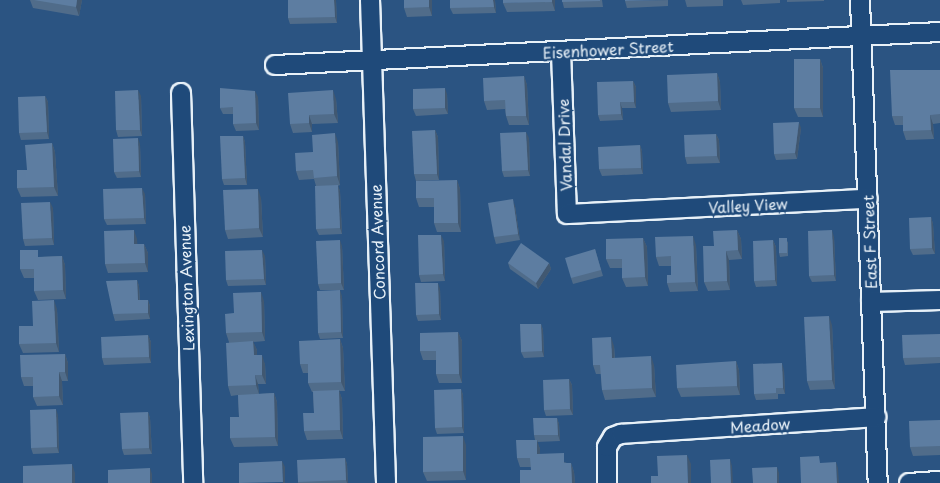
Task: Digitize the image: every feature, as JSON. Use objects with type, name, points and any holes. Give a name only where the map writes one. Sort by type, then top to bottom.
[{"type":"street","name":"Concord Avenue","points":[[370,0],[386,483]]},
{"type":"street","name":"East F Street","points":[[860,0],[878,483]]},
{"type":"street","name":"Eisenhower Street","points":[[275,65],[940,32]]},
{"type":"street","name":"Vandal Drive","points":[[561,52],[567,214],[628,211]]},
{"type":"street","name":"Lexington Avenue","points":[[181,93],[193,483]]},
{"type":"street","name":"Valley View","points":[[628,211],[868,199]]},
{"type":"street","points":[[871,302],[940,300]]},
{"type":"street","name":"Meadow","points":[[607,483],[607,447],[613,437],[644,432],[876,417]]},
{"type":"street","points":[[909,483],[940,481]]},
{"type":"building","points":[[34,0],[77,0],[76,7]]},
{"type":"building","points":[[288,0],[334,0],[335,17],[288,18]]},
{"type":"building","points":[[404,0],[429,0],[429,7],[404,8]]},
{"type":"building","points":[[450,0],[493,0],[494,7],[450,8]]},
{"type":"building","points":[[503,0],[552,0],[552,2],[503,3]]},
{"type":"building","points":[[562,0],[600,0],[600,1],[562,2]]},
{"type":"building","points":[[794,59],[820,59],[820,108],[794,108]]},
{"type":"building","points":[[890,70],[940,70],[940,114],[930,115],[931,130],[903,131],[903,116],[892,116]]},
{"type":"building","points":[[717,73],[718,101],[668,103],[667,75]]},
{"type":"building","points":[[524,76],[526,116],[506,116],[505,100],[484,101],[483,78]]},
{"type":"building","points":[[633,81],[634,102],[620,102],[621,114],[598,115],[597,82]]},
{"type":"building","points":[[220,88],[255,91],[256,123],[233,124],[233,107],[220,108]]},
{"type":"building","points":[[445,88],[445,108],[413,109],[413,89]]},
{"type":"building","points":[[138,90],[140,130],[116,130],[115,91]]},
{"type":"building","points":[[333,90],[334,114],[309,115],[309,123],[290,124],[288,93]]},
{"type":"building","points":[[45,96],[47,132],[19,133],[18,97]]},
{"type":"building","points":[[799,122],[795,153],[774,154],[773,123]]},
{"type":"building","points":[[435,130],[437,174],[414,174],[412,131]]},
{"type":"building","points":[[526,132],[528,170],[502,171],[500,133]]},
{"type":"building","points":[[335,133],[337,176],[314,178],[313,170],[296,171],[295,153],[313,152],[312,135]]},
{"type":"building","points":[[716,134],[717,156],[685,157],[684,135]]},
{"type":"building","points":[[220,136],[243,136],[245,178],[222,179]]},
{"type":"building","points":[[138,138],[139,171],[114,172],[113,139]]},
{"type":"building","points":[[52,143],[54,187],[17,188],[17,170],[27,170],[25,145]]},
{"type":"building","points":[[640,145],[641,168],[599,169],[598,147]]},
{"type":"building","points":[[457,180],[458,223],[434,223],[434,198],[416,198],[416,181]]},
{"type":"building","points":[[338,185],[340,228],[316,229],[315,186]]},
{"type":"building","points":[[142,188],[144,218],[104,219],[103,189]]},
{"type":"building","points":[[258,189],[259,228],[225,230],[223,190]]},
{"type":"building","points":[[513,199],[518,234],[494,237],[488,203]]},
{"type":"building","points":[[50,202],[52,238],[23,239],[21,203]]},
{"type":"building","points":[[931,217],[932,248],[910,249],[909,218]]},
{"type":"building","points":[[134,230],[134,244],[144,244],[145,263],[105,264],[104,231]]},
{"type":"building","points":[[737,230],[738,250],[726,251],[727,281],[704,282],[703,246],[714,246],[713,231]]},
{"type":"building","points":[[832,230],[834,275],[809,276],[808,231]]},
{"type":"building","points":[[418,235],[441,235],[443,274],[419,275]]},
{"type":"building","points":[[693,236],[695,282],[667,283],[667,275],[671,275],[671,256],[656,257],[655,237]]},
{"type":"building","points":[[643,238],[645,277],[622,278],[622,259],[606,259],[606,239]]},
{"type":"building","points":[[779,238],[787,238],[787,253],[779,253]]},
{"type":"building","points":[[340,240],[341,283],[318,284],[316,241]]},
{"type":"building","points":[[773,240],[775,280],[754,281],[753,241]]},
{"type":"building","points":[[521,243],[549,263],[536,283],[508,263]]},
{"type":"building","points":[[595,249],[601,270],[571,278],[565,258]]},
{"type":"building","points":[[20,250],[38,250],[38,257],[62,256],[63,290],[34,291],[34,269],[20,269]]},
{"type":"building","points":[[262,250],[264,279],[226,280],[225,251]]},
{"type":"building","points":[[137,280],[138,300],[148,300],[148,313],[113,314],[106,281]]},
{"type":"building","points":[[415,283],[438,283],[439,314],[416,315]]},
{"type":"building","points":[[340,290],[341,332],[318,333],[317,291]]},
{"type":"building","points":[[261,292],[262,332],[226,333],[225,314],[234,313],[233,293]]},
{"type":"building","points":[[54,300],[56,343],[19,344],[19,326],[33,326],[32,301]]},
{"type":"building","points":[[829,316],[832,380],[807,381],[804,317]]},
{"type":"building","points":[[520,324],[541,324],[542,351],[521,352]]},
{"type":"building","points":[[458,332],[459,374],[436,374],[436,351],[420,351],[420,333]]},
{"type":"building","points":[[940,334],[940,357],[903,358],[902,335]]},
{"type":"building","points":[[148,335],[149,357],[102,358],[101,337]]},
{"type":"building","points":[[611,337],[612,358],[651,356],[652,388],[602,390],[600,365],[593,365],[592,338]]},
{"type":"building","points":[[340,339],[341,382],[308,383],[308,364],[300,364],[299,341]]},
{"type":"building","points":[[253,341],[254,355],[262,355],[262,375],[255,375],[256,385],[228,386],[226,343]]},
{"type":"building","points":[[65,354],[65,372],[59,372],[59,396],[33,397],[33,377],[21,377],[20,355]]},
{"type":"building","points":[[736,361],[737,386],[677,388],[676,365]]},
{"type":"building","points":[[782,363],[783,388],[776,388],[776,393],[754,394],[753,364]]},
{"type":"building","points":[[569,379],[570,409],[544,410],[543,380]]},
{"type":"building","points":[[461,389],[462,427],[435,428],[434,390]]},
{"type":"building","points":[[339,390],[340,430],[304,431],[303,413],[314,413],[313,391]]},
{"type":"building","points":[[274,393],[275,437],[230,438],[230,417],[239,417],[238,395]]},
{"type":"building","points":[[56,409],[57,447],[31,448],[30,410]]},
{"type":"building","points":[[148,412],[149,448],[122,449],[120,413]]},
{"type":"building","points":[[533,418],[557,418],[558,435],[534,435]]},
{"type":"building","points":[[940,420],[940,446],[910,447],[909,421]]},
{"type":"building","points":[[463,436],[463,471],[423,472],[423,437]]},
{"type":"building","points":[[516,440],[537,440],[537,454],[564,453],[564,463],[571,463],[572,483],[520,483],[520,470],[531,470],[530,458],[517,458]]},
{"type":"building","points":[[687,455],[688,483],[651,483],[651,476],[658,476],[657,456]]},
{"type":"building","points":[[819,456],[820,463],[836,462],[837,483],[801,483],[800,457]]},
{"type":"building","points":[[345,458],[346,480],[298,482],[297,460]]},
{"type":"building","points":[[730,459],[731,483],[711,483],[710,460]]},
{"type":"building","points":[[282,461],[283,482],[239,483],[239,463]]},
{"type":"building","points":[[72,464],[72,483],[23,483],[23,466]]},
{"type":"building","points":[[777,467],[777,483],[753,483],[752,468]]},
{"type":"building","points":[[150,468],[150,483],[108,483],[108,470]]}]
